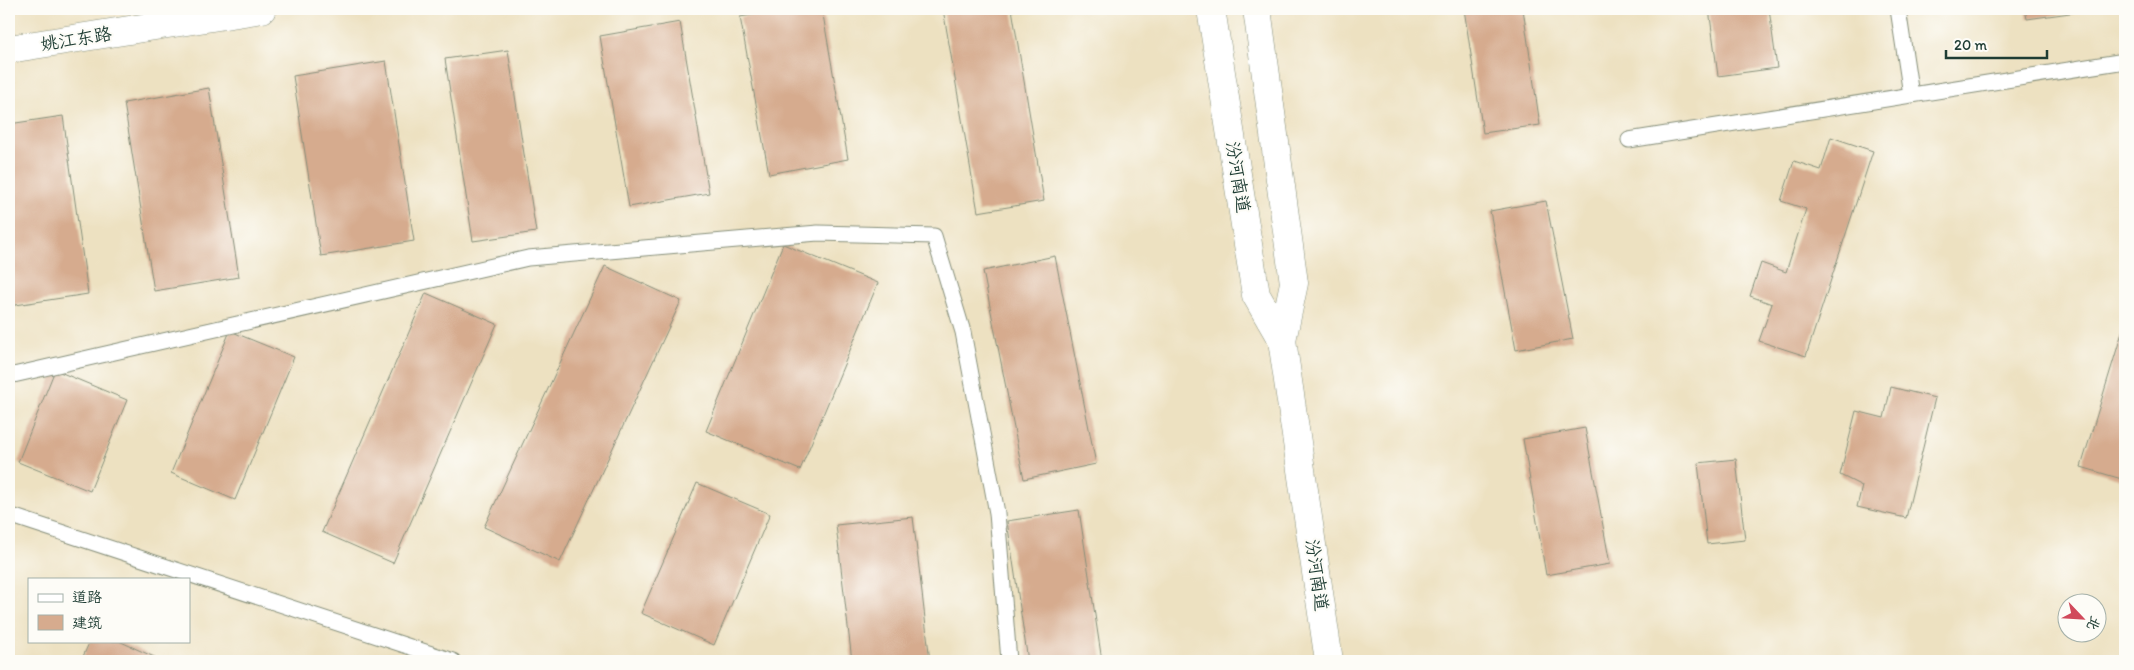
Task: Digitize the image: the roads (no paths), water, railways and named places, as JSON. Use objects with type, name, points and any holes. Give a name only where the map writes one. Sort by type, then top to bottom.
[{"type":"main road","name":"姚江东路","points":[[9,32],[146,9]]},
{"type":"main road","name":"姚江东路","points":[[9,49],[262,9]]},
{"type":"main road","name":"汾河南道","points":[[1211,9],[1256,295],[1282,340]]},
{"type":"main road","name":"汾河南道","points":[[1257,9],[1294,283],[1282,340],[1330,661]]},
{"type":"lane","points":[[1898,9],[1911,95]]},
{"type":"lane","points":[[1630,140],[2125,61]]},
{"type":"lane","points":[[9,376],[528,258],[818,232],[934,236],[963,332],[997,513],[1008,661]]},
{"type":"lane","points":[[9,515],[452,661]]}]
